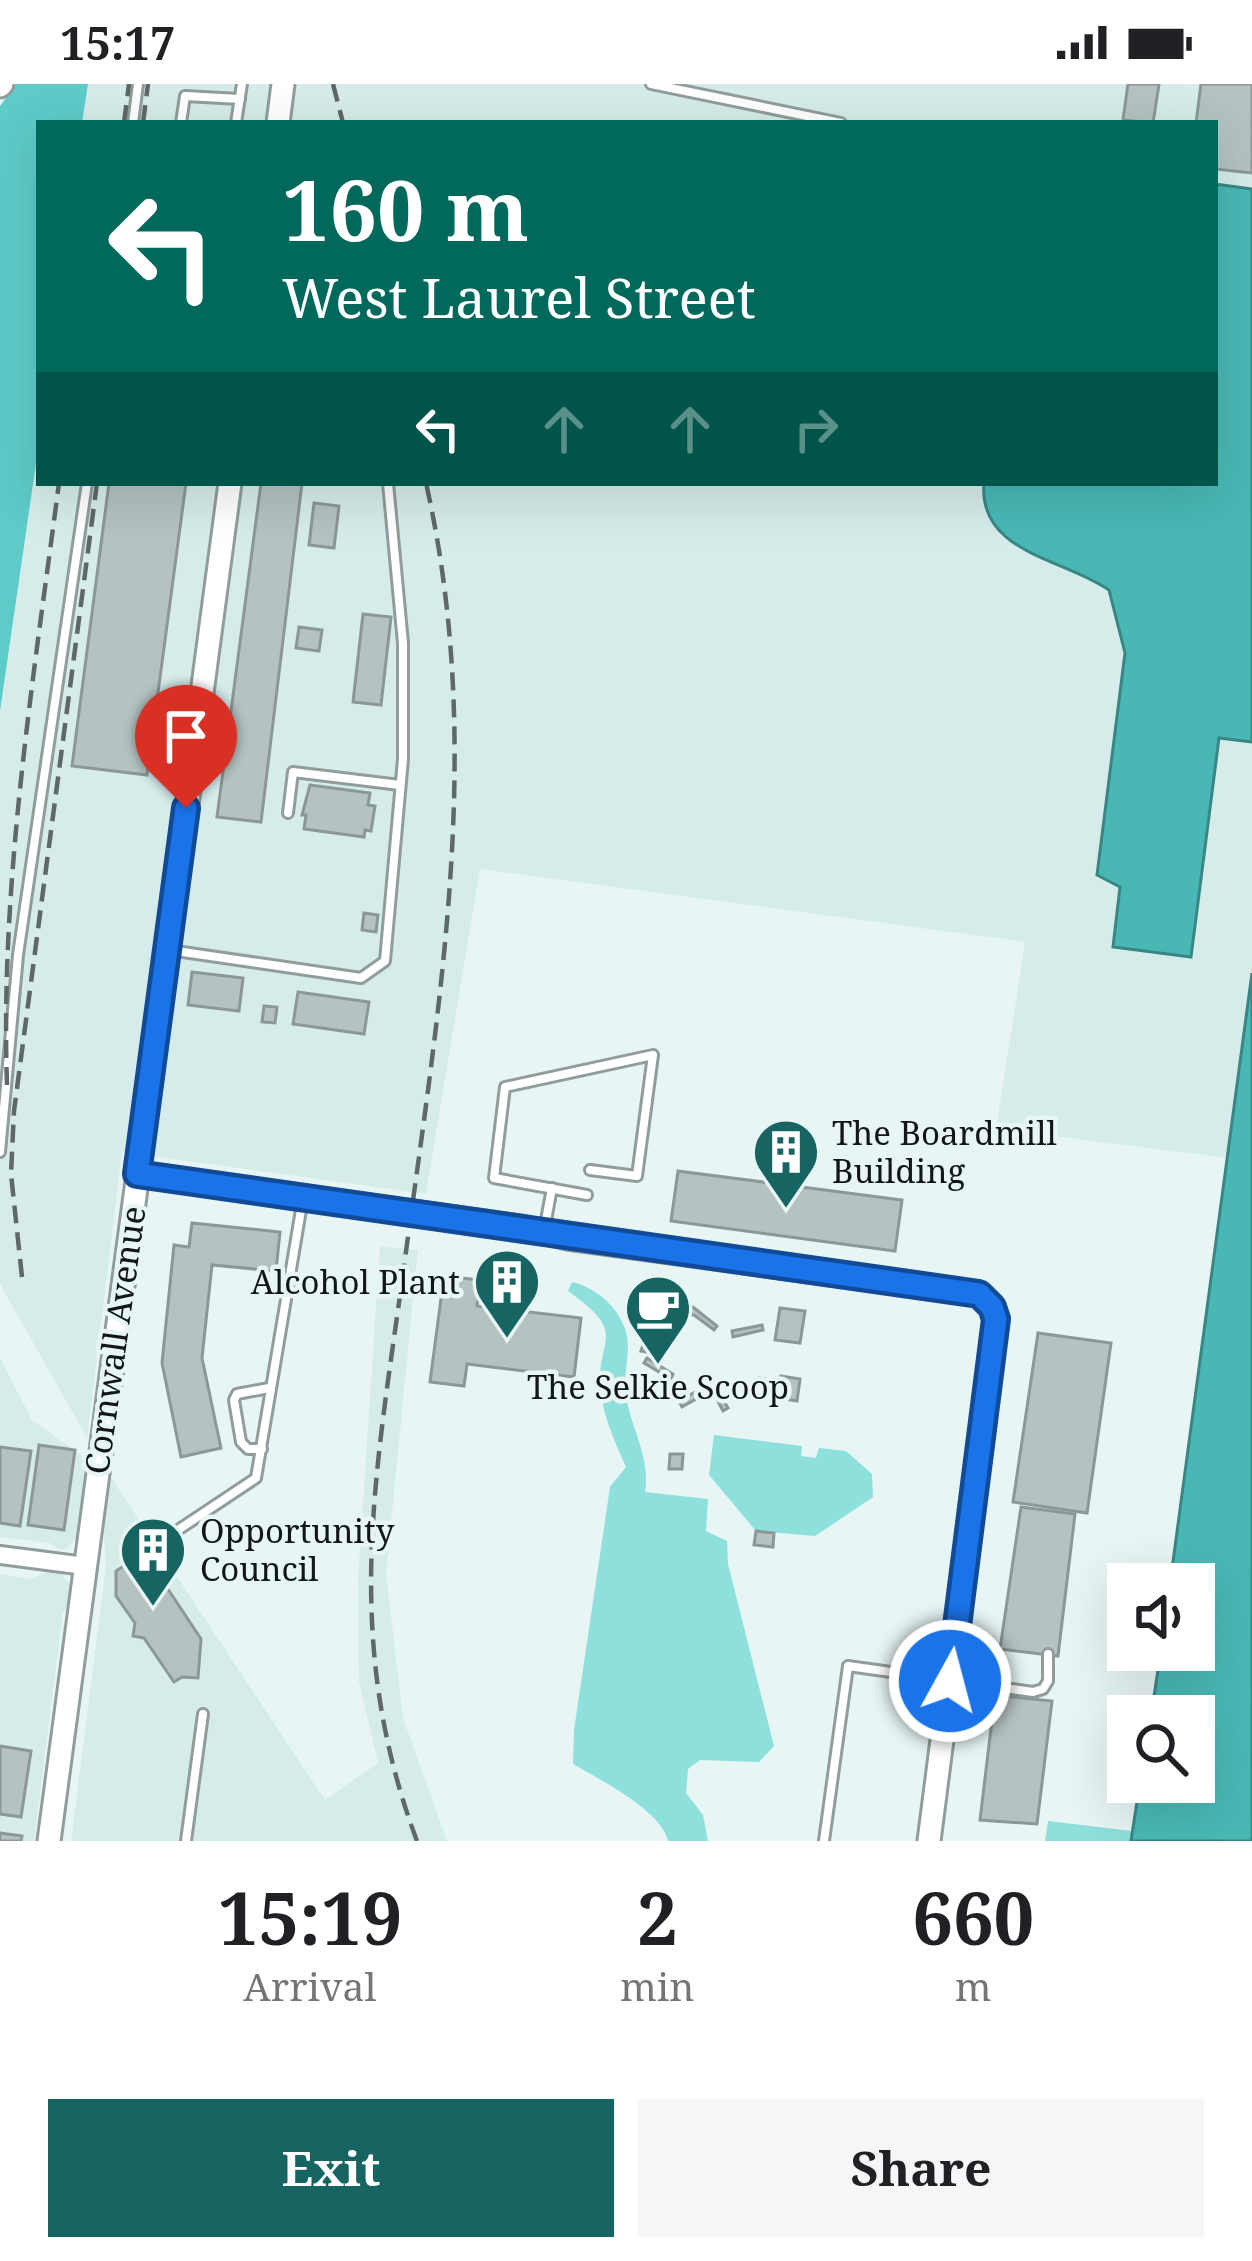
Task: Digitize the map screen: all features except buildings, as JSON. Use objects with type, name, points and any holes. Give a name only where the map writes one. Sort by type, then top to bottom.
[{"type":"street","points":[[278,120],[284,84]]},
{"type":"street","name":"Cornwall Avenue","points":[[50,1841],[230,486]]},
{"type":"street","points":[[137,1174],[979,1294],[988,1301],[996,1319],[929,1841]]},
{"type":"street","points":[[0,1555],[85,1566]]},
{"type":"lane","points":[[133,120],[138,84]]},
{"type":"lane","points":[[236,120],[242,84]]},
{"type":"lane","points":[[651,84],[826,120]]},
{"type":"lane","points":[[181,120],[185,96],[240,99]]},
{"type":"lane","points":[[0,1152],[18,955],[87,486]]},
{"type":"lane","points":[[167,950],[361,978],[386,961],[400,785],[404,643],[388,486]]},
{"type":"lane","points":[[288,813],[293,772],[400,785]]},
{"type":"lane","points":[[587,1195],[494,1178],[505,1087],[653,1055],[637,1176],[590,1170]]},
{"type":"lane","points":[[543,1232],[551,1188]]},
{"type":"lane","points":[[178,1529],[256,1478],[303,1196]]},
{"type":"lane","points":[[262,1449],[248,1449],[241,1442],[234,1400],[237,1394],[269,1388]]},
{"type":"lane","points":[[824,1841],[848,1666],[1039,1692],[1048,1681],[1048,1654]]},
{"type":"lane","points":[[185,1841],[203,1714]]},
{"type":"shaded area","points":[[16,84],[88,84],[82,120],[36,120],[36,464],[0,711],[0,106]]},
{"type":"shaded area","points":[[88,84],[1252,84],[1252,189],[1218,184],[1218,120],[82,120]]},
{"type":"shaded area","points":[[1218,184],[1252,189],[1252,742],[1219,738],[1191,957],[1113,947],[1120,887],[1097,875],[1125,653],[1109,590],[1009,539],[986,506],[984,486],[1218,486]]},
{"type":"shaded area","points":[[36,464],[36,486],[984,486],[1001,536],[1082,571],[1109,590],[1121,623],[1125,653],[1120,887],[1114,947],[1191,957],[1219,737],[1252,742],[1252,973],[1228,1158],[996,1129],[1025,942],[480,869],[426,1194],[122,1152],[87,1438],[0,1284],[0,711]]},
{"type":"shaded area","points":[[1252,973],[1252,1841],[1131,1841],[1137,1803],[1215,1803],[1215,1695],[1154,1695],[1158,1671],[1215,1671],[1215,1563],[1173,1563]]},
{"type":"shaded area","points":[[380,1246],[418,1250],[386,1573],[403,1718],[447,1841],[71,1841],[106,1566],[103,1524],[110,1476],[325,1800],[378,1763],[359,1682],[358,1578]]},
{"type":"shaded area","points":[[572,1282],[605,1300],[626,1332],[625,1390],[645,1466],[645,1492],[708,1499],[706,1531],[727,1541],[728,1564],[774,1746],[759,1762],[700,1760],[688,1769],[686,1793],[703,1815],[708,1841],[668,1841],[642,1807],[573,1764],[610,1487],[626,1467],[601,1396],[605,1329],[588,1306],[568,1291]]},
{"type":"shaded area","points":[[0,1358],[32,1420],[86,1459],[83,1531],[67,1548],[0,1537]]},
{"type":"shaded area","points":[[714,1435],[802,1446],[801,1456],[816,1458],[819,1448],[846,1451],[872,1474],[873,1497],[815,1536],[756,1531],[709,1475]]},
{"type":"shaded area","points":[[49,1571],[61,1573],[74,1589],[72,1604],[63,1612],[34,1841],[0,1841],[0,1574],[31,1579]]},
{"type":"shaded area","points":[[1048,1821],[1132,1831],[1131,1841],[1045,1841]]},
{"type":"railway","points":[[124,120],[129,84]]},
{"type":"railway","points":[[143,120],[148,84]]},
{"type":"railway","points":[[333,84],[342,120]]},
{"type":"railway","points":[[7,1085],[14,859],[59,486]]},
{"type":"railway","points":[[22,1277],[11,1174],[14,1111],[97,486]]},
{"type":"railway","points":[[417,1841],[393,1765],[379,1693],[372,1551],[384,1409],[443,968],[451,871],[453,678],[427,486]]},
{"type":"place","name":"The Boardmill Building","points":[[786,1211]]},
{"type":"place","name":"Alcohol Plant","points":[[507,1341]]},
{"type":"place","name":"The Selkie Scoop","points":[[658,1367]]},
{"type":"place","name":"Opportunity Council","points":[[153,1609]]},
{"type":"route","points":[[186,808],[137,1174],[979,1294],[986,1300],[996,1319],[950,1681]]}]
